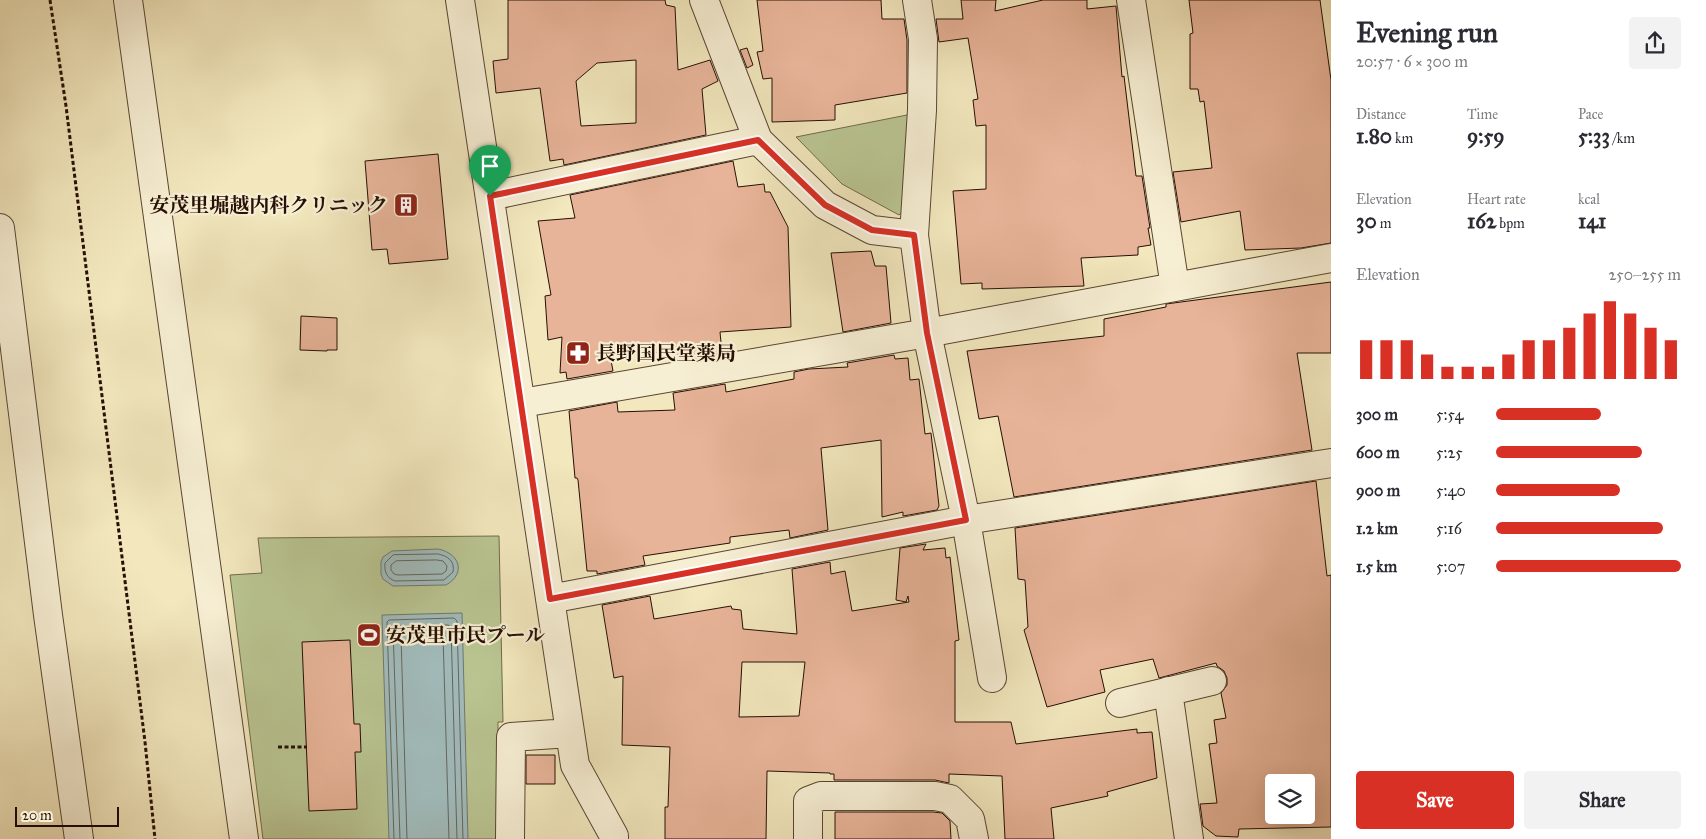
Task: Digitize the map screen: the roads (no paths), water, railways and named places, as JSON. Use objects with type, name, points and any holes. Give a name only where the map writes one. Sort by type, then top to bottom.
[{"type":"street","points":[[128,0],[244,839]]},
{"type":"street","points":[[460,0],[522,403],[570,733],[576,765],[614,839]]},
{"type":"street","points":[[704,0],[758,140],[825,205],[872,230],[914,235]]},
{"type":"street","points":[[917,0],[923,39],[922,110],[914,235],[927,333],[966,520],[992,678]]},
{"type":"street","points":[[1131,0],[1175,287]]},
{"type":"street","points":[[490,196],[758,140]]},
{"type":"street","points":[[0,228],[47,605],[79,839]]},
{"type":"street","points":[[522,403],[927,333],[1331,258]]},
{"type":"street","points":[[550,599],[966,520],[1331,463]]},
{"type":"street","points":[[1120,703],[1212,681]]},
{"type":"street","points":[[1168,691],[1189,839]]},
{"type":"street","points":[[510,839],[511,737],[570,733]]},
{"type":"street","points":[[808,839],[808,801],[821,796],[935,796],[950,799],[970,819],[974,839]]},
{"type":"water","points":[[438,549],[451,555],[458,564],[457,575],[446,585],[393,586],[383,579],[381,562],[383,557],[392,551]]},
{"type":"water","points":[[462,613],[468,839],[389,839],[382,615]]},
{"type":"place","name":"安茂里堀越内科クリニック","points":[[406,205]]},
{"type":"place","name":"長野国民堂薬局","points":[[578,353]]},
{"type":"place","name":"安茂里市民プール","points":[[369,635]]}]
